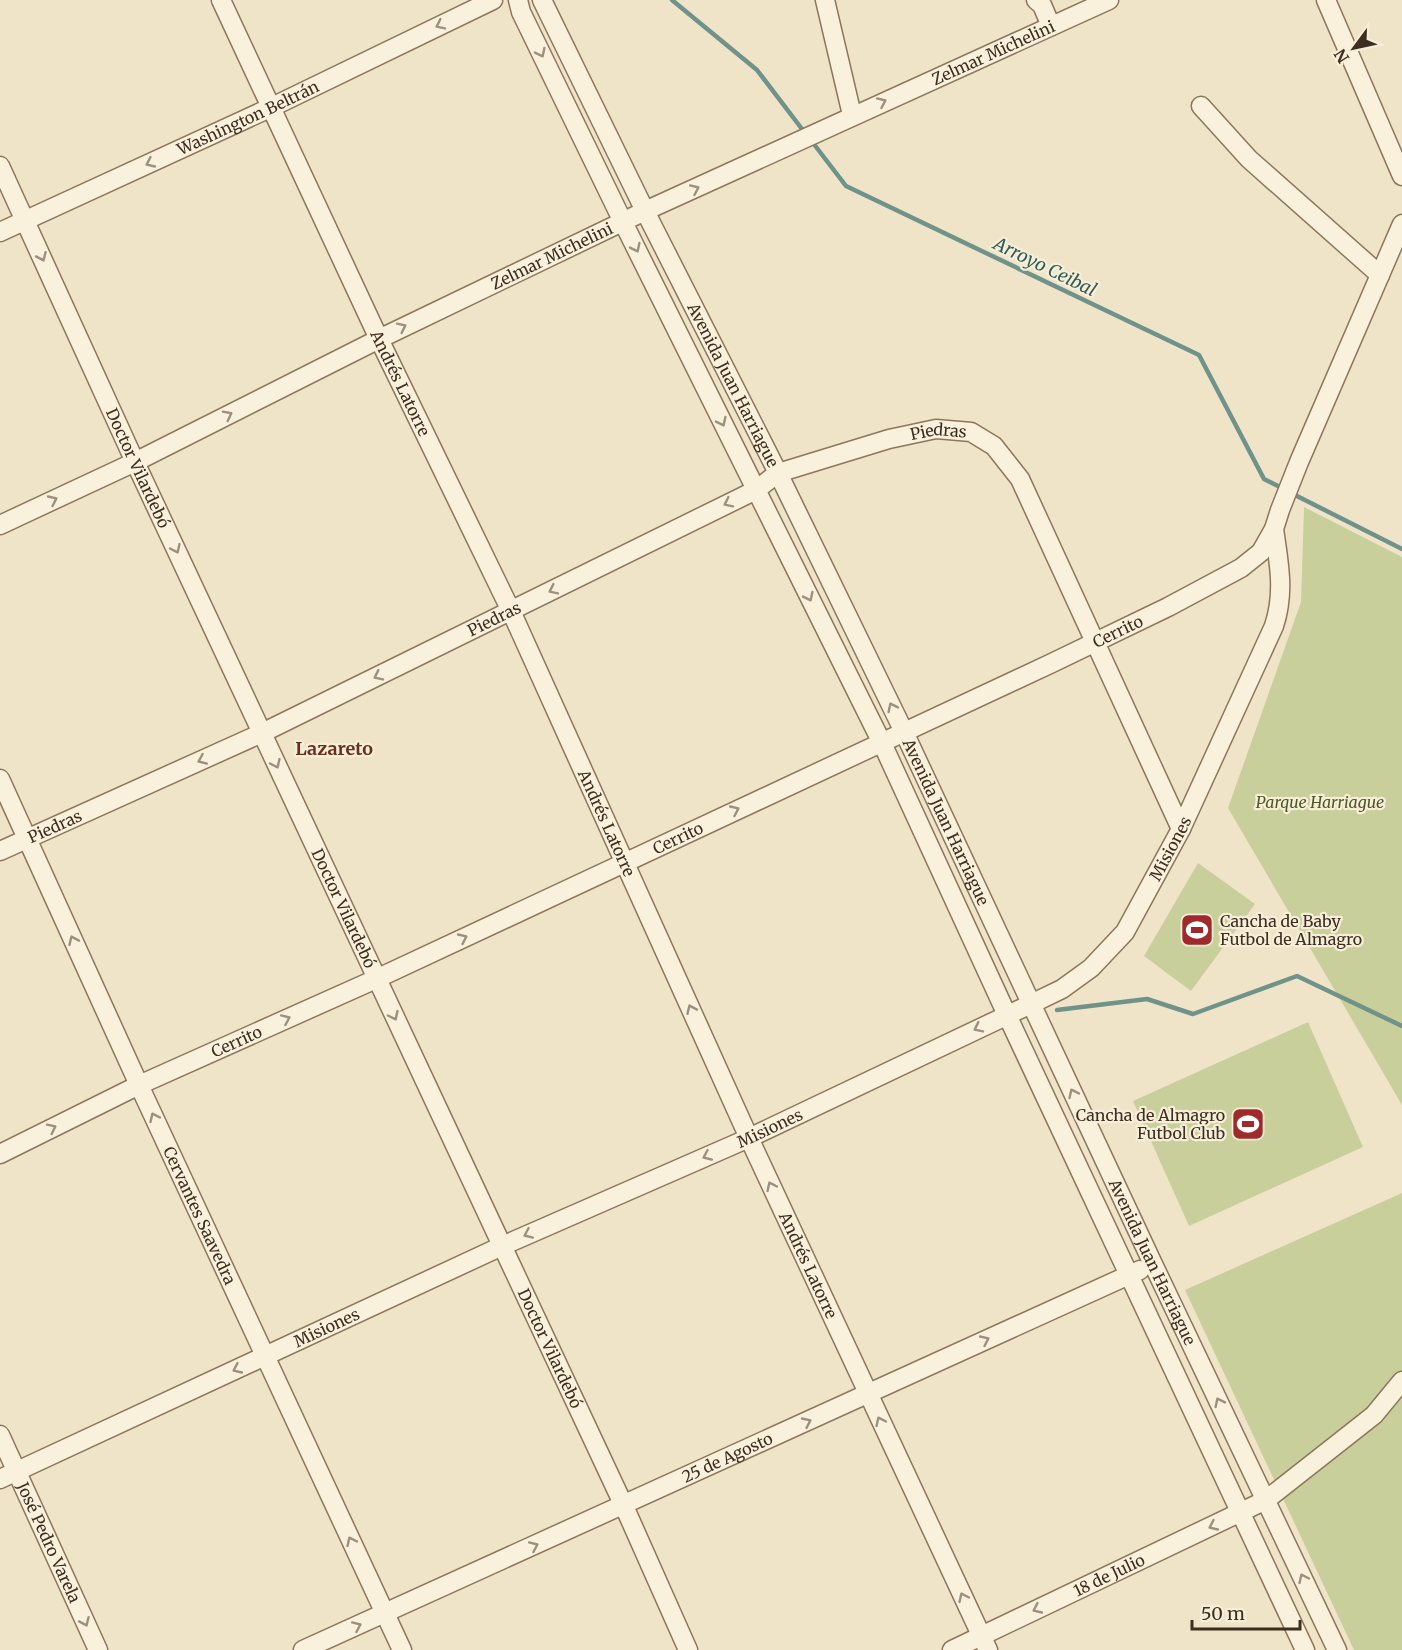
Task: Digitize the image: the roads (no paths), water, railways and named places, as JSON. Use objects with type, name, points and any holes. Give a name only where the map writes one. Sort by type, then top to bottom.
[{"type":"street","name":"Andrés Latorre","points":[[221,0],[378,339],[511,611],[749,1138],[984,1643]]},
{"type":"street","name":"Washington Beltrán","points":[[0,232],[272,107],[493,0]]},
{"type":"street","name":"Avenida Juan Harriague","points":[[518,0],[526,23],[623,222],[882,743],[1305,1650]]},
{"type":"street","name":"Avenida Juan Harriague","points":[[542,0],[645,211],[778,473],[904,732],[1337,1650]]},
{"type":"street","points":[[825,0],[852,115]]},
{"type":"street","points":[[1036,0],[1042,5],[1052,26]]},
{"type":"street","name":"Zelmar Michelini","points":[[0,525],[135,462],[378,339],[645,211],[1052,26],[1073,7],[1109,0]]},
{"type":"street","points":[[1326,0],[1402,176]]},
{"type":"street","points":[[1201,106],[1249,159],[1380,275],[1402,224]]},
{"type":"street","name":"Doctor Vilardebó","points":[[0,166],[135,462],[624,1506],[688,1650]]},
{"type":"street","name":"Cerrito","points":[[0,1154],[139,1085],[376,978],[882,743],[1168,607],[1241,568],[1261,552],[1274,530],[1299,462],[1380,275]]},
{"type":"street","name":"Piedras","points":[[0,851],[262,733],[756,490],[778,473],[889,439],[936,429],[971,432],[994,446],[1020,479],[1095,642]]},
{"type":"street","name":"Misiones","points":[[0,1479],[502,1246],[749,1138],[1062,989],[1091,968],[1125,932],[1181,829],[1274,626],[1281,605],[1280,564],[1274,530]]},
{"type":"street","points":[[1095,642],[1181,829]]},
{"type":"street","name":"Cervantes Saavedra","points":[[0,779],[264,1356],[402,1650]]},
{"type":"street","name":"25 de Agosto","points":[[303,1650],[1153,1264]]},
{"type":"street","name":"18 de Julio","points":[[952,1650],[984,1643],[1266,1500],[1374,1414],[1402,1381]]},
{"type":"street","name":"José Pedro Varela","points":[[0,1435],[98,1650]]},
{"type":"waterway","name":"Arroyo Ceibal","points":[[672,0],[757,70],[805,133]]},
{"type":"waterway","name":"Arroyo Ceibal","points":[[810,139],[846,186],[1199,355],[1264,479],[1284,489]]},
{"type":"waterway","name":"Arroyo Ceibal","points":[[1291,493],[1402,549]]},
{"type":"waterway","points":[[1057,1010],[1147,999],[1193,1014],[1297,976],[1402,1026]]},
{"type":"place","name":"Cancha de Baby Futbol de Almagro","points":[[1197,930]]},
{"type":"place","name":"Cancha de Almagro Futbol Club","points":[[1248,1124]]},
{"type":"district","name":"Lazareto","points":[[334,749]]},
{"type":"park label","name":"Parque Harriague","points":[[1320,802]]}]
